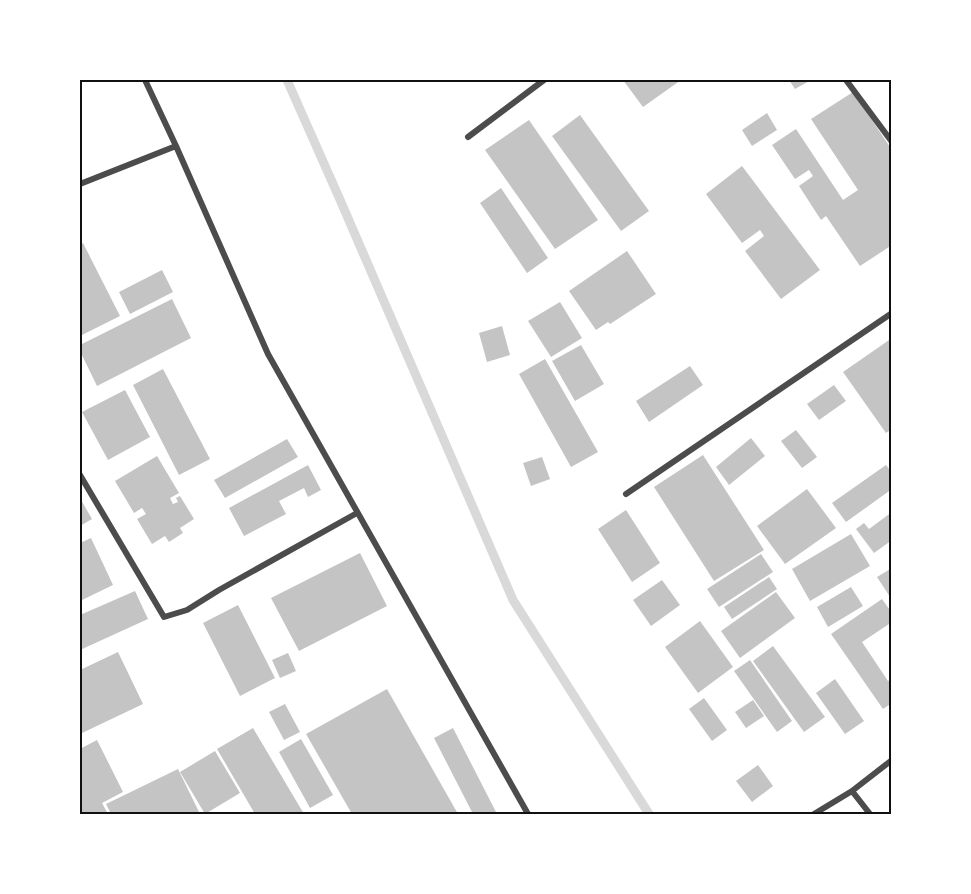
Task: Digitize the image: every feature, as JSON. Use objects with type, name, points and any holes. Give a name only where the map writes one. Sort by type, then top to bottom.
[{"type":"street","points":[[145,80],[268,354],[528,814]]},
{"type":"street","points":[[468,137],[544,80]]},
{"type":"street","points":[[846,80],[891,142]]},
{"type":"street","points":[[80,184],[176,146]]},
{"type":"street","points":[[626,494],[891,313]]},
{"type":"street","points":[[80,475],[164,617],[187,610],[357,513]]},
{"type":"street","points":[[814,814],[852,791],[891,760]]},
{"type":"street","points":[[852,791],[870,814]]},
{"type":"building","points":[[623,80],[681,80],[643,107]]},
{"type":"building","points":[[789,80],[811,80],[795,89]]},
{"type":"building","points":[[853,92],[892,150],[892,245],[860,266],[826,216],[821,220],[799,186],[813,176],[809,170],[795,179],[772,145],[796,129],[843,200],[858,190],[811,119]]},
{"type":"building","points":[[767,113],[777,130],[752,146],[742,130]]},
{"type":"building","points":[[580,115],[649,211],[621,231],[552,136]]},
{"type":"building","points":[[529,120],[598,220],[555,249],[485,150]]},
{"type":"building","points":[[742,166],[820,270],[781,299],[745,251],[764,236],[760,230],[742,243],[706,194]]},
{"type":"building","points":[[501,188],[548,258],[527,273],[480,203]]},
{"type":"building","points":[[83,243],[120,316],[80,336],[80,245]]},
{"type":"building","points":[[627,251],[656,294],[610,324],[608,322],[596,330],[569,291]]},
{"type":"building","points":[[162,270],[173,292],[130,314],[119,292]]},
{"type":"building","points":[[172,299],[191,338],[97,386],[80,351],[80,345]]},
{"type":"building","points":[[560,302],[582,338],[551,357],[528,321]]},
{"type":"building","points":[[502,326],[510,355],[487,362],[479,333]]},
{"type":"building","points":[[892,338],[892,429],[886,433],[843,372]]},
{"type":"building","points":[[581,345],[604,384],[575,401],[552,361]]},
{"type":"building","points":[[545,359],[598,452],[571,467],[519,374]]},
{"type":"building","points":[[690,366],[703,385],[649,422],[636,401]]},
{"type":"building","points":[[163,369],[210,459],[179,475],[133,385]]},
{"type":"building","points":[[834,385],[846,401],[819,420],[807,404]]},
{"type":"building","points":[[125,390],[150,437],[108,460],[82,412]]},
{"type":"building","points":[[796,430],[817,457],[802,468],[781,441]]},
{"type":"building","points":[[751,438],[765,456],[729,485],[716,467]]},
{"type":"building","points":[[287,439],[298,457],[225,498],[214,480]]},
{"type":"building","points":[[703,455],[764,550],[714,581],[654,487]]},
{"type":"building","points":[[157,456],[179,493],[170,498],[173,504],[178,502],[176,498],[180,496],[194,519],[180,528],[183,533],[169,542],[165,536],[152,544],[137,519],[146,514],[142,508],[134,513],[115,481]]},
{"type":"building","points":[[542,457],[550,479],[531,486],[523,463]]},
{"type":"building","points":[[308,465],[321,490],[308,497],[304,488],[279,501],[286,514],[244,536],[229,508]]},
{"type":"building","points":[[886,465],[892,473],[892,489],[846,522],[832,503]]},
{"type":"building","points":[[807,489],[836,528],[785,564],[757,526]]},
{"type":"building","points":[[80,498],[92,519],[80,526]]},
{"type":"building","points":[[626,510],[660,563],[632,582],[598,529]]},
{"type":"building","points":[[892,512],[892,540],[874,553],[856,529],[864,523],[869,529]]},
{"type":"building","points":[[851,534],[870,566],[810,601],[792,569]]},
{"type":"building","points":[[91,538],[113,585],[80,601],[80,543]]},
{"type":"building","points":[[360,553],[387,606],[299,651],[271,598]]},
{"type":"building","points":[[761,554],[773,572],[719,607],[707,589]]},
{"type":"building","points":[[892,568],[892,600],[877,577]]},
{"type":"building","points":[[769,577],[777,589],[732,619],[724,607]]},
{"type":"building","points":[[662,580],[680,605],[651,626],[633,600]]},
{"type":"building","points":[[851,587],[863,606],[828,627],[817,607]]},
{"type":"building","points":[[135,591],[148,619],[80,650],[80,615]]},
{"type":"building","points":[[776,592],[795,618],[740,658],[721,631]]},
{"type":"building","points":[[882,599],[892,613],[892,622],[862,642],[888,681],[892,679],[892,703],[883,709],[831,634]]},
{"type":"building","points":[[238,605],[275,678],[240,696],[203,623]]},
{"type":"building","points":[[700,621],[733,667],[698,693],[665,647]]},
{"type":"building","points":[[773,646],[825,717],[804,732],[753,661]]},
{"type":"building","points":[[118,652],[143,704],[80,734],[80,670]]},
{"type":"building","points":[[288,653],[296,671],[280,678],[272,660]]},
{"type":"building","points":[[750,660],[792,721],[777,732],[734,671]]},
{"type":"building","points":[[835,679],[864,721],[845,734],[816,693]]},
{"type":"building","points":[[387,689],[458,814],[352,814],[306,734]]},
{"type":"building","points":[[704,698],[727,730],[712,741],[689,709]]},
{"type":"building","points":[[753,700],[764,716],[746,728],[735,712]]},
{"type":"building","points":[[285,704],[300,732],[284,740],[269,712]]},
{"type":"building","points":[[253,728],[304,814],[255,814],[217,749]]},
{"type":"building","points":[[453,728],[497,814],[473,814],[434,738]]},
{"type":"building","points":[[301,739],[333,795],[310,808],[279,752]]},
{"type":"building","points":[[97,740],[123,792],[102,803],[108,814],[80,814],[80,749]]},
{"type":"building","points":[[215,751],[240,793],[205,814],[180,772]]},
{"type":"building","points":[[758,765],[773,786],[752,802],[736,781]]},
{"type":"building","points":[[178,769],[200,814],[111,814],[106,804]]},
{"type":"waterway","points":[[287,80],[513,600],[649,814]]}]
